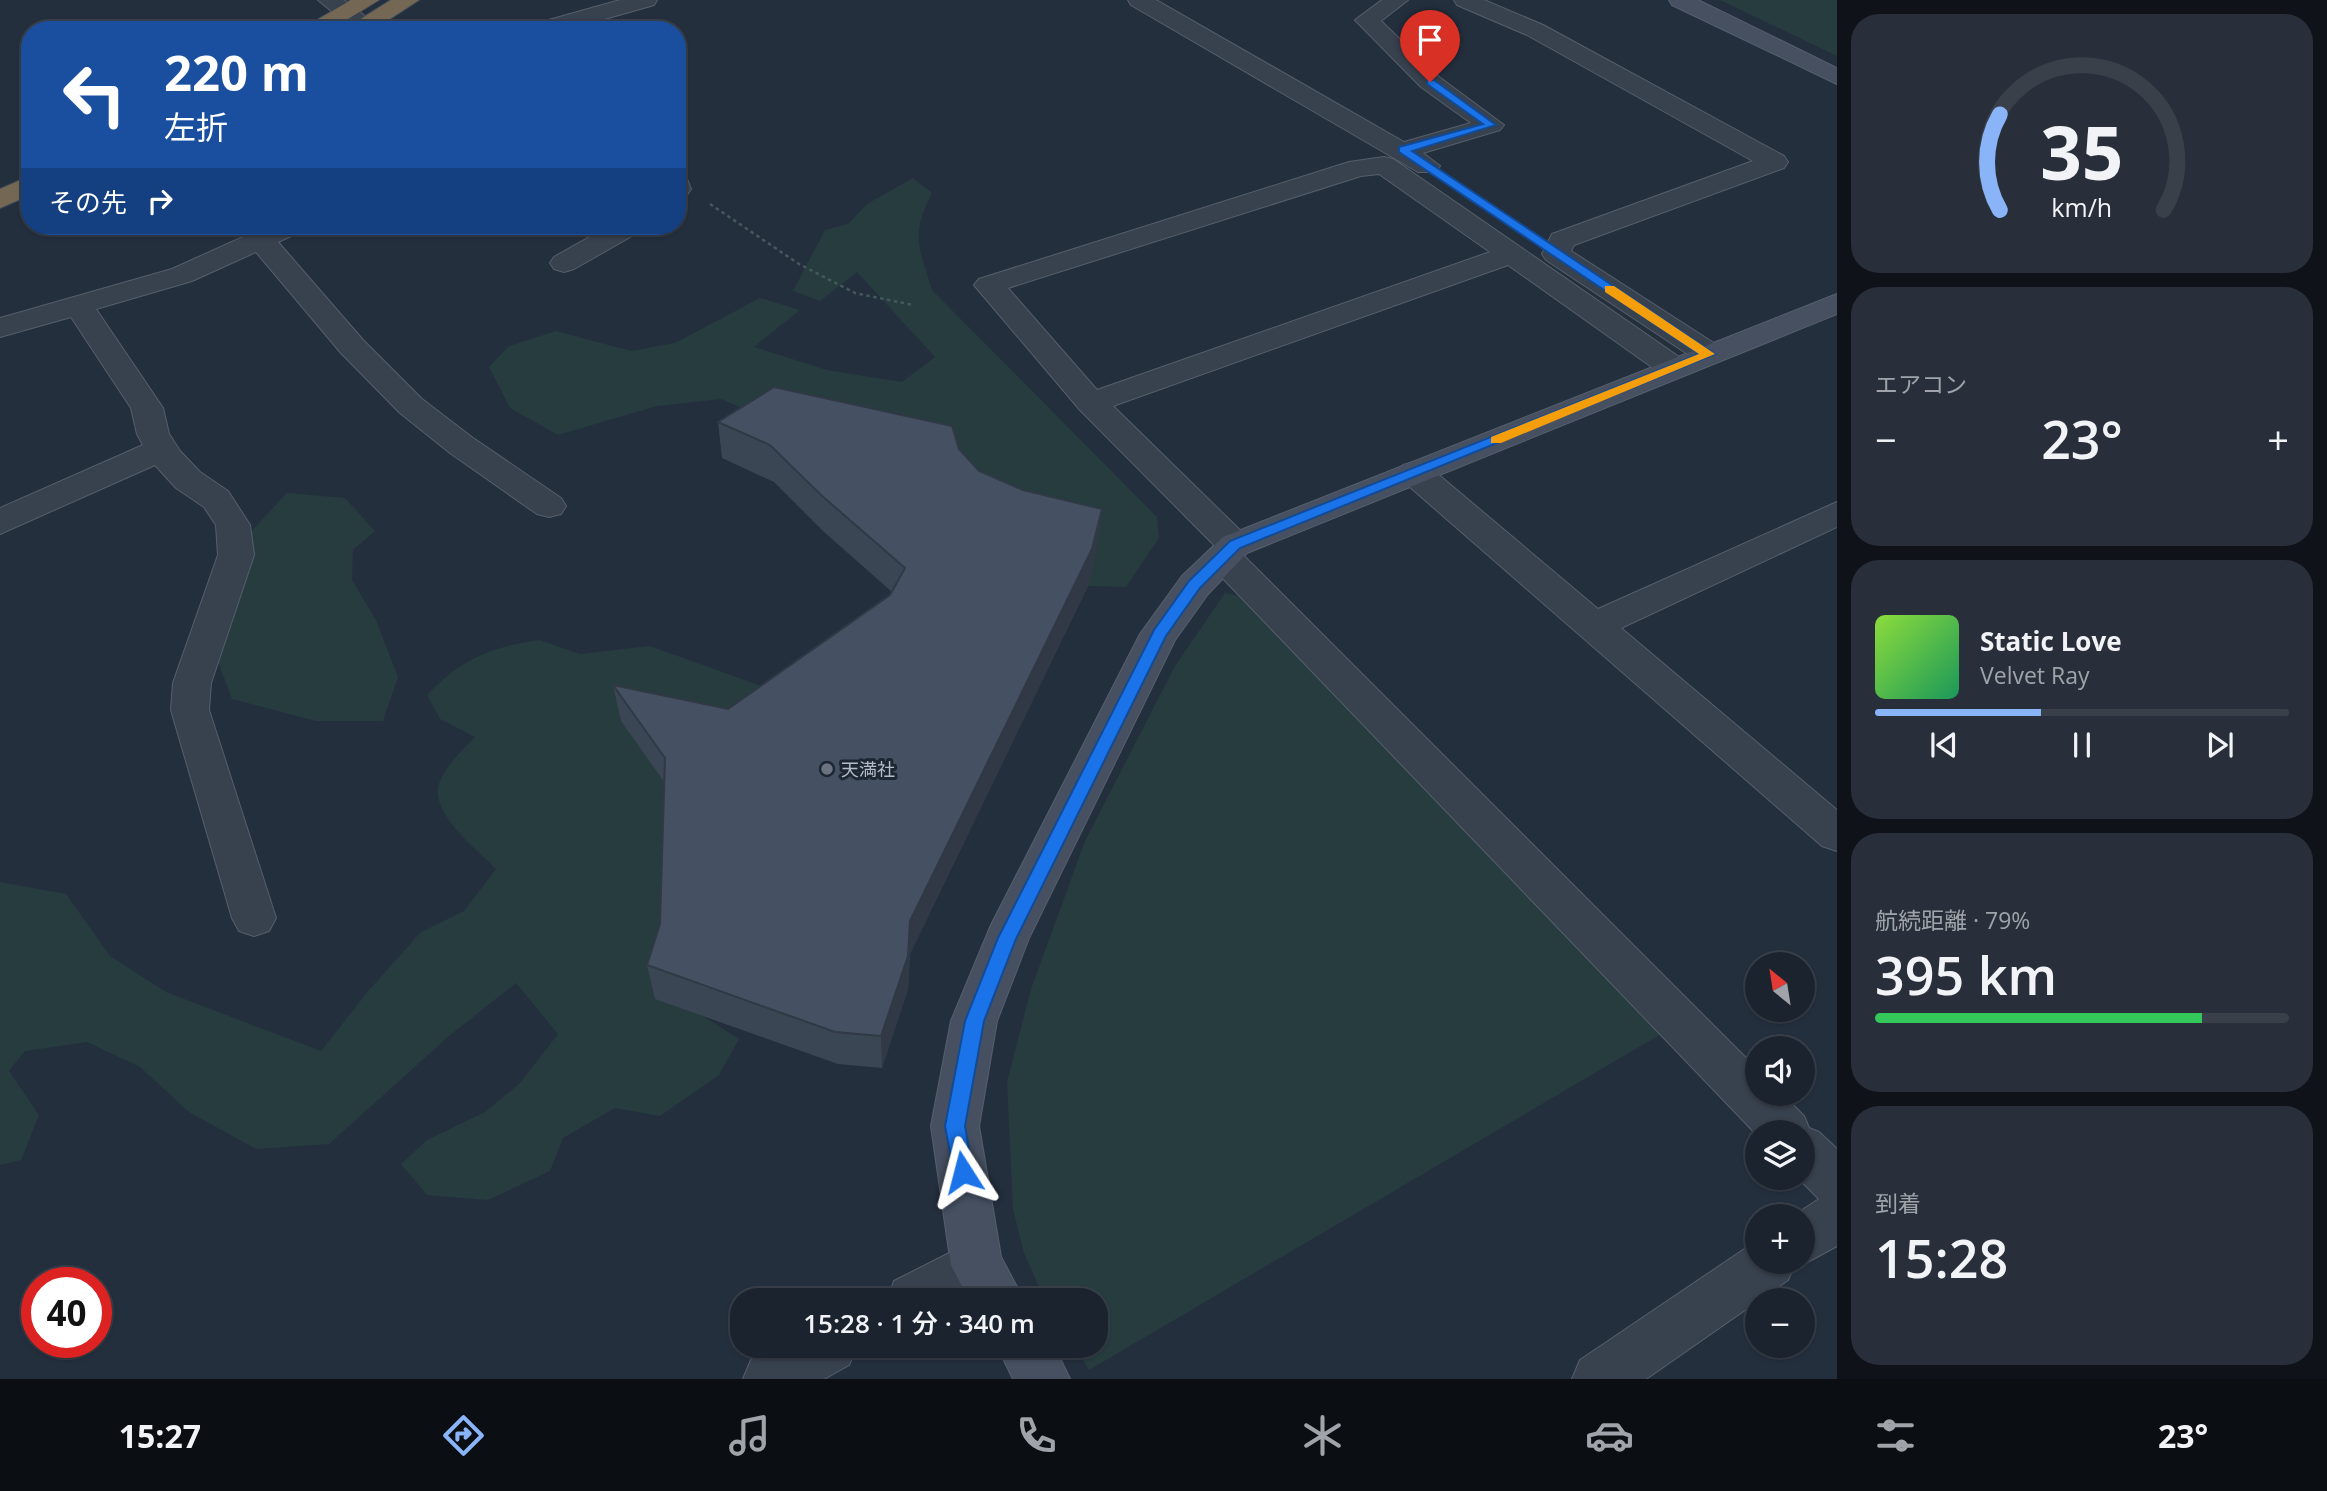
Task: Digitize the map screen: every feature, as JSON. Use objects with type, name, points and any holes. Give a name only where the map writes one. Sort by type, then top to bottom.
[{"type":"highway","points":[[353,20],[368,0]]},
{"type":"highway","points":[[353,20],[408,0]]},
{"type":"highway","points":[[0,176],[21,166]]},
{"type":"highway","points":[[0,200],[21,189]]},
{"type":"street","points":[[571,21],[646,0]]},
{"type":"street","points":[[1139,0],[1264,74],[1403,150],[1490,209]]},
{"type":"street","points":[[1398,0],[1367,20],[1430,82],[1491,125],[1403,150]]},
{"type":"street","points":[[1091,403],[1562,240],[1775,162],[1535,30],[1465,0]]},
{"type":"street","points":[[1680,0],[1837,77]]},
{"type":"street","points":[[1709,354],[1534,249],[1384,165],[1358,168],[989,285],[1091,403],[1229,551],[1775,1120]]},
{"type":"street","points":[[0,328],[181,275],[271,235]]},
{"type":"street","points":[[564,263],[613,235]]},
{"type":"street","points":[[261,240],[349,344],[411,407],[549,506]]},
{"type":"street","points":[[1534,249],[1674,368]]},
{"type":"street","points":[[963,1288],[988,1282],[955,1126],[974,1021],[1007,938],[1159,634],[1195,585],[1229,551],[1837,303]]},
{"type":"street","points":[[79,306],[147,408],[153,435],[161,449],[188,480],[216,499],[233,525],[236,555],[192,683],[190,710],[254,918]]},
{"type":"street","points":[[0,522],[161,449]]},
{"type":"street","points":[[1415,473],[1593,626],[1830,818]]},
{"type":"street","points":[[1593,626],[1837,513]]},
{"type":"street","points":[[1815,1161],[1837,1183]]},
{"type":"street","points":[[1815,1231],[1837,1216]]},
{"type":"street","points":[[1599,1379],[1752,1274]]},
{"type":"street","points":[[770,1379],[808,1358]]},
{"type":"street","points":[[1031,1358],[1043,1379]]},
{"type":"path","points":[[686,191],[729,215],[799,264],[855,293],[913,305]]},
{"type":"green space","points":[[1720,0],[1837,0],[1837,56]]},
{"type":"green space","points":[[913,178],[932,193],[921,220],[919,241],[932,290],[1157,517],[1159,538],[1126,587],[1088,586],[777,423],[721,399],[657,406],[558,435],[510,408],[489,367],[509,346],[556,331],[631,351],[675,343],[760,298],[800,310],[754,347],[827,370],[902,382],[935,357],[857,272],[820,301],[793,291],[825,230],[848,224],[867,204]]},
{"type":"green space","points":[[287,493],[345,498],[375,531],[353,550],[352,580],[376,620],[398,677],[383,721],[316,721],[232,699],[211,643],[232,552]]},
{"type":"green space","points":[[1225,593],[1248,598],[1668,1030],[1089,1370],[1082,1358],[1108,1358],[1108,1288],[1040,1288],[1024,1253],[1013,1209],[1007,1082],[1031,989],[1085,841],[1175,666]]},
{"type":"green space","points":[[539,640],[580,654],[650,646],[764,687],[672,794],[698,1013],[739,1039],[719,1075],[660,1116],[615,1108],[563,1138],[550,1171],[488,1200],[427,1195],[401,1164],[427,1140],[485,1112],[520,1083],[558,1034],[516,983],[449,1036],[329,1144],[256,1149],[189,1112],[140,1067],[87,1042],[25,1051],[9,1071],[39,1115],[21,1160],[0,1165],[0,882],[66,894],[110,956],[166,992],[321,1051],[369,990],[421,932],[464,911],[496,869],[456,829],[441,805],[438,793],[440,781],[447,769],[475,737],[440,719],[427,695],[452,672],[478,657],[506,646]]},
{"type":"building","name":"天満社","points":[[774,387],[952,426],[959,449],[979,471],[1023,490],[1102,509],[1092,549],[910,921],[908,956],[881,1036],[835,1032],[647,965],[660,924],[665,758],[613,685],[728,709],[890,595],[905,568],[821,495],[770,445],[718,422]]},
{"type":"slow traffic","points":[[1496,440],[1709,354],[1609,289]]},
{"type":"place","name":"天満社","points":[[827,769]]},
{"type":"route","points":[[963,1172],[955,1126],[974,1021],[1007,938],[1159,634],[1195,585],[1235,545],[1709,354],[1403,150],[1491,125],[1430,82]]}]
